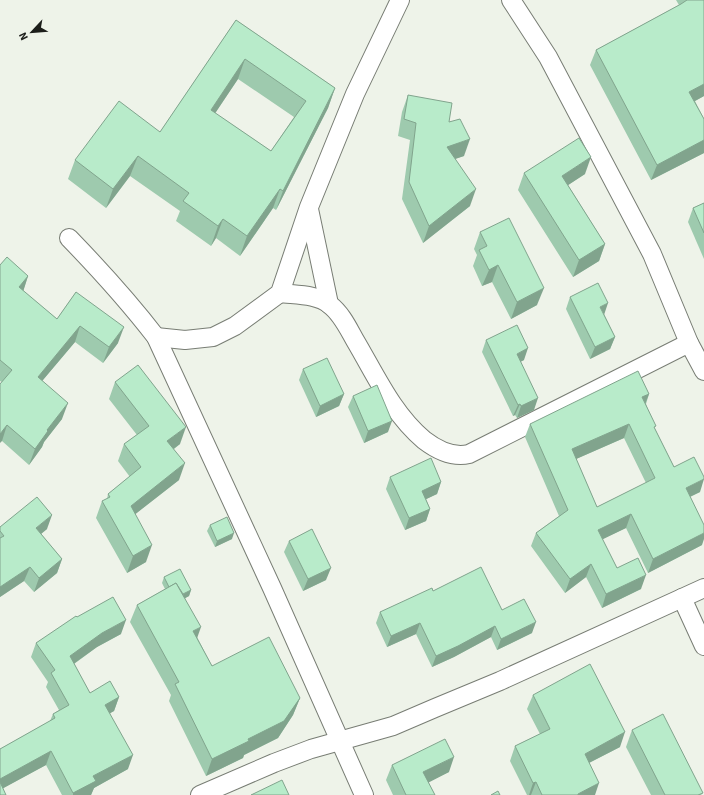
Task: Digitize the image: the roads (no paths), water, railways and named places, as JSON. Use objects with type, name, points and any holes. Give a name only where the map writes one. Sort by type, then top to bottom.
[{"type":"street","points":[[156,337],[185,340],[212,337],[235,326],[280,293],[309,207],[355,94],[400,0]]},
{"type":"street","points":[[511,0],[548,57],[648,247],[689,343],[704,371]]},
{"type":"street","points":[[309,207],[329,304]]},
{"type":"street","points":[[69,238],[112,282],[156,337],[272,588],[338,740],[364,795]]},
{"type":"street","points":[[280,293],[317,298],[329,304],[339,314],[349,329],[392,403],[415,432],[443,452],[461,456],[469,454],[689,343]]},
{"type":"street","points":[[200,795],[274,763],[338,740],[392,726],[500,681],[704,588]]},
{"type":"street","points":[[682,598],[704,646]]}]
